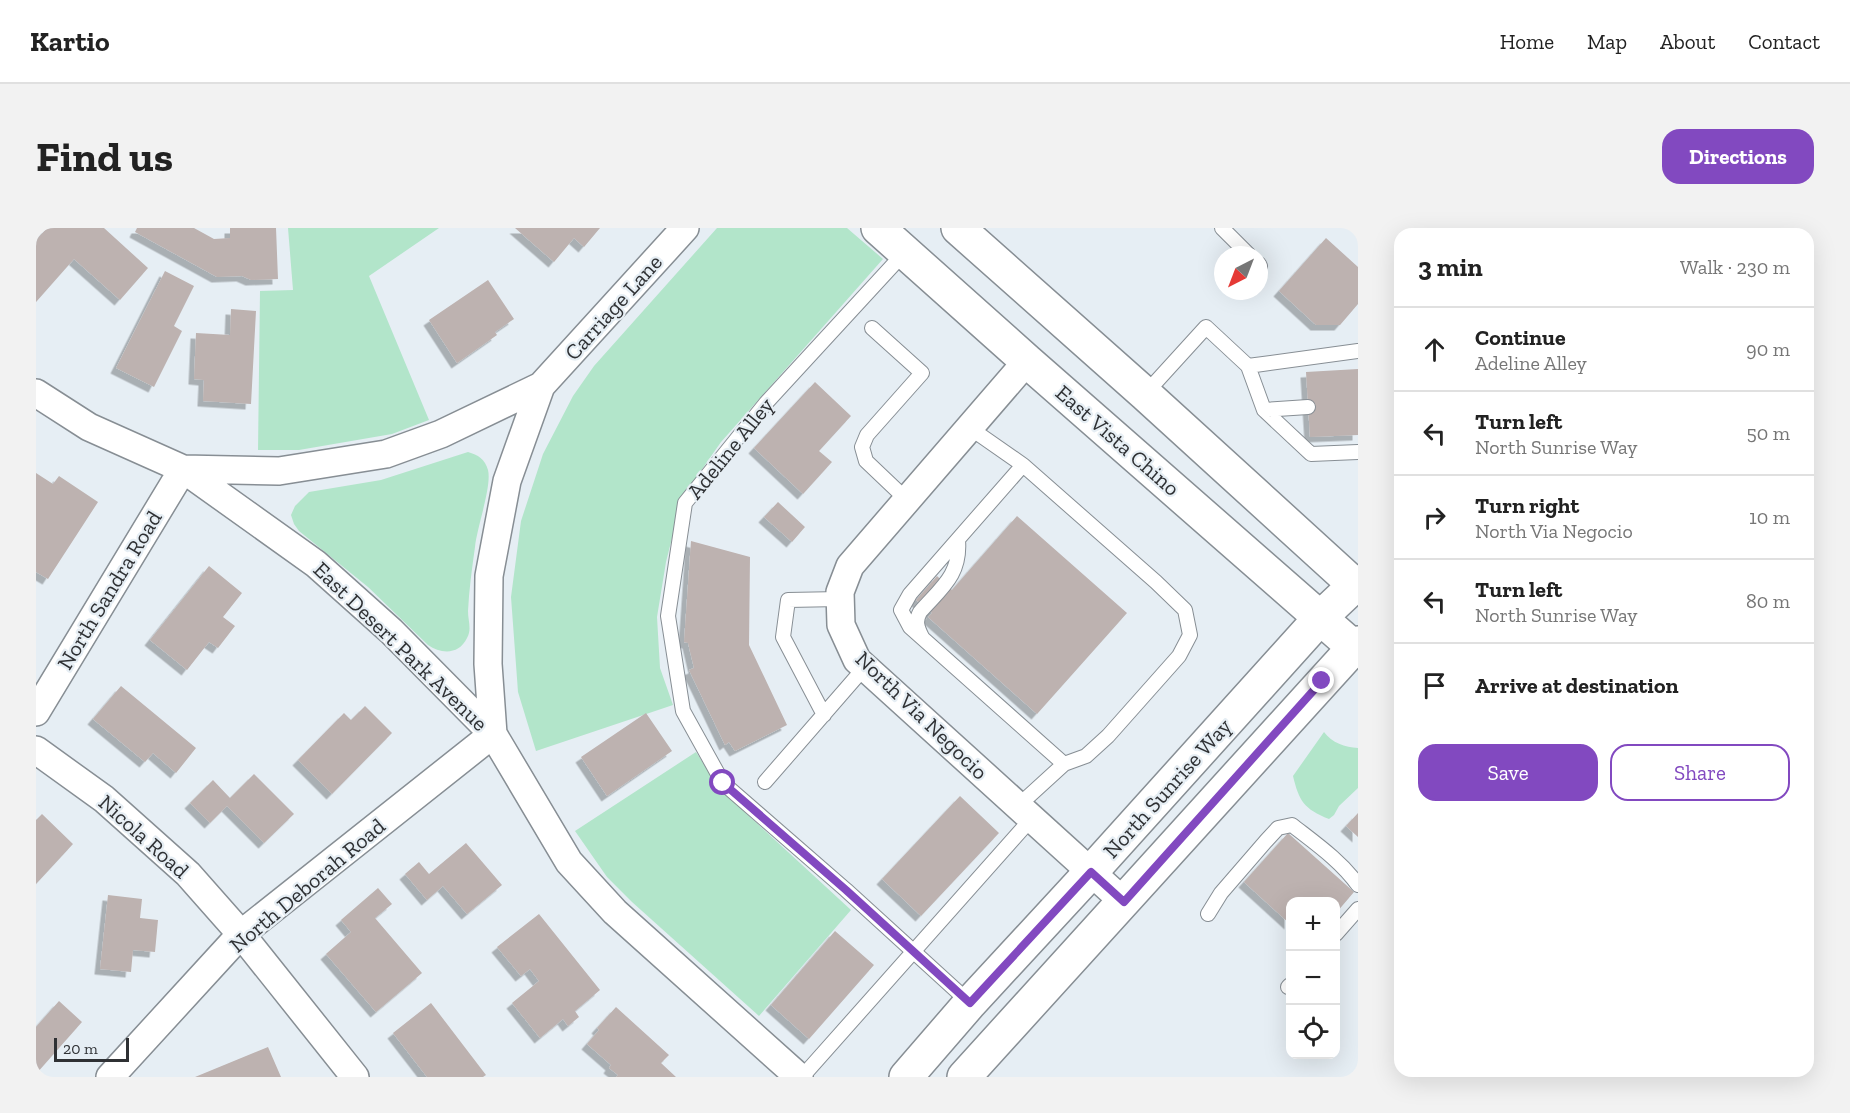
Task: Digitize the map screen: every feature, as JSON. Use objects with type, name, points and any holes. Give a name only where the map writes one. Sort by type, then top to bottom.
[{"type":"main road","name":"East Vista Chino","points":[[878,228],[1356,647]]},
{"type":"main road","points":[[958,228],[1357,585]]},
{"type":"main road","name":"North Sunrise Way","points":[[906,1077],[970,1003],[1321,617],[1357,585]]},
{"type":"main road","name":"North Sunrise Way","points":[[964,1077],[1356,647]]},
{"type":"street","name":"Carriage Lane","points":[[541,386],[685,228]]},
{"type":"street","name":"North Via Negocio","points":[[1027,361],[850,566],[840,592],[841,625],[856,660],[1124,902]]},
{"type":"street","points":[[183,469],[279,471],[386,454],[441,434],[541,386]]},
{"type":"street","points":[[493,734],[488,664],[489,576],[507,481],[541,386]]},
{"type":"street","name":"East Desert Park Avenue","points":[[36,393],[89,427],[183,469],[316,564],[391,631],[493,734],[569,862],[615,912],[800,1077]]},
{"type":"street","name":"North Sandra Road","points":[[36,712],[183,469]]},
{"type":"street","name":"North Deborah Road","points":[[110,1077],[242,934],[493,734]]},
{"type":"street","name":"Nicola Road","points":[[36,750],[104,799],[188,874],[242,934],[355,1077]]},
{"type":"lane","points":[[1222,228],[1241,246]]},
{"type":"lane","name":"Adeline Alley","points":[[905,252],[766,403],[685,503],[668,616],[683,711],[723,783],[846,890],[970,1003]]},
{"type":"lane","points":[[1145,394],[1206,327],[1248,366],[1264,410],[1311,454],[1358,452]]},
{"type":"lane","points":[[872,328],[922,373],[867,435],[862,447],[866,461],[907,500]]},
{"type":"lane","points":[[1248,366],[1358,351]]},
{"type":"lane","points":[[1264,410],[1308,407]]},
{"type":"lane","points":[[800,1077],[914,952],[1064,764],[1086,756],[1108,736],[1179,656],[1190,635],[1185,610],[1156,582],[1023,465],[970,428]]},
{"type":"lane","points":[[1023,465],[910,594],[901,610],[910,627],[1064,764]]},
{"type":"lane","points":[[824,716],[783,637],[788,600],[840,599]]},
{"type":"lane","points":[[765,782],[865,667]]},
{"type":"lane","points":[[1208,914],[1221,892],[1278,828],[1292,825],[1328,853],[1353,877],[1358,885]]},
{"type":"lane","points":[[1340,929],[1358,909]]},
{"type":"green space","points":[[288,228],[439,228],[369,276],[429,420],[392,434],[299,450],[258,450],[260,291],[293,290]]},
{"type":"green space","points":[[717,228],[847,228],[883,259],[721,442],[682,498],[666,562],[657,617],[660,668],[673,705],[536,751],[518,692],[511,597],[521,521],[543,454],[573,396],[594,366]]},
{"type":"green space","points":[[468,452],[478,456],[485,463],[489,477],[488,486],[476,539],[468,603],[470,628],[464,644],[455,650],[444,651],[428,645],[368,587],[299,531],[291,515],[295,506],[309,492],[381,480]]},
{"type":"green space","points":[[1324,732],[1339,744],[1358,748],[1358,788],[1329,819],[1308,808],[1300,798],[1293,776]]},
{"type":"green space","points":[[696,752],[711,775],[749,816],[851,910],[759,1016],[607,877],[575,831]]},
{"type":"building","points":[[47,228],[104,228],[148,268],[120,300],[74,259],[36,302],[36,240]]},
{"type":"building","points":[[137,228],[194,228],[214,239],[230,238],[230,228],[276,228],[278,279],[251,280],[242,276],[217,277],[135,232]]},
{"type":"building","points":[[515,228],[600,228],[584,247],[574,238],[554,262]]},
{"type":"building","points":[[1326,238],[1358,267],[1358,304],[1340,325],[1316,325],[1279,291]]},
{"type":"building","points":[[165,271],[194,286],[174,326],[182,331],[154,387],[116,368]]},
{"type":"building","points":[[488,280],[514,319],[495,332],[497,335],[457,363],[429,320]]},
{"type":"building","points":[[231,309],[256,311],[251,404],[203,401],[204,380],[194,379],[196,333],[230,335]]},
{"type":"building","points":[[1358,369],[1358,435],[1310,437],[1306,372]]},
{"type":"building","points":[[815,382],[851,416],[819,451],[832,462],[803,494],[754,448]]},
{"type":"building","points":[[36,473],[53,484],[59,476],[98,502],[48,579],[36,572]]},
{"type":"building","points":[[778,502],[805,527],[792,542],[764,517]]},
{"type":"building","points":[[1017,516],[1127,613],[1037,714],[928,617],[932,613],[916,600],[937,576],[952,590]]},
{"type":"building","points":[[691,541],[750,557],[749,645],[787,725],[735,751],[729,742],[725,745],[689,670],[694,668],[688,643],[684,642]]},
{"type":"building","points":[[209,566],[242,593],[223,617],[235,626],[218,648],[209,642],[187,670],[150,640]]},
{"type":"building","points":[[121,686],[196,748],[176,773],[153,753],[145,762],[93,719]]},
{"type":"building","points":[[365,706],[392,733],[332,794],[298,760],[344,713],[351,720]]},
{"type":"building","points":[[646,713],[672,751],[607,796],[581,757]]},
{"type":"building","points":[[254,774],[294,814],[264,843],[227,806],[210,823],[190,803],[213,780],[230,798]]},
{"type":"building","points":[[960,796],[999,833],[921,916],[882,879]]},
{"type":"building","points":[[1358,813],[1358,837],[1346,826]]},
{"type":"building","points":[[42,814],[73,844],[36,884],[36,820]]},
{"type":"building","points":[[1288,833],[1354,892],[1340,908],[1340,897],[1286,897],[1286,920],[1244,882]]},
{"type":"building","points":[[466,843],[502,885],[467,914],[443,886],[427,900],[405,874],[419,862],[429,874]]},
{"type":"building","points":[[378,888],[392,904],[375,918],[422,973],[376,1012],[326,954],[351,932],[341,920]]},
{"type":"building","points":[[108,895],[142,899],[140,918],[158,920],[155,952],[133,950],[131,972],[100,969]]},
{"type":"building","points":[[539,914],[600,990],[575,1011],[579,1017],[568,1026],[563,1019],[540,1038],[512,1003],[539,981],[530,969],[521,976],[497,947]]},
{"type":"building","points":[[835,931],[874,965],[809,1039],[771,1005]]},
{"type":"building","points":[[59,1001],[82,1022],[36,1074],[36,1027]]},
{"type":"building","points":[[431,1003],[486,1075],[483,1077],[427,1077],[393,1033]]},
{"type":"building","points":[[616,1007],[669,1055],[661,1063],[676,1077],[616,1077],[618,1075],[609,1068],[611,1065],[587,1044],[599,1030],[597,1028]]},
{"type":"building","points":[[268,1047],[281,1077],[195,1077]]},
{"type":"route","points":[[723,783],[846,890],[970,1003],[1091,872],[1124,902],[1322,681]]}]
